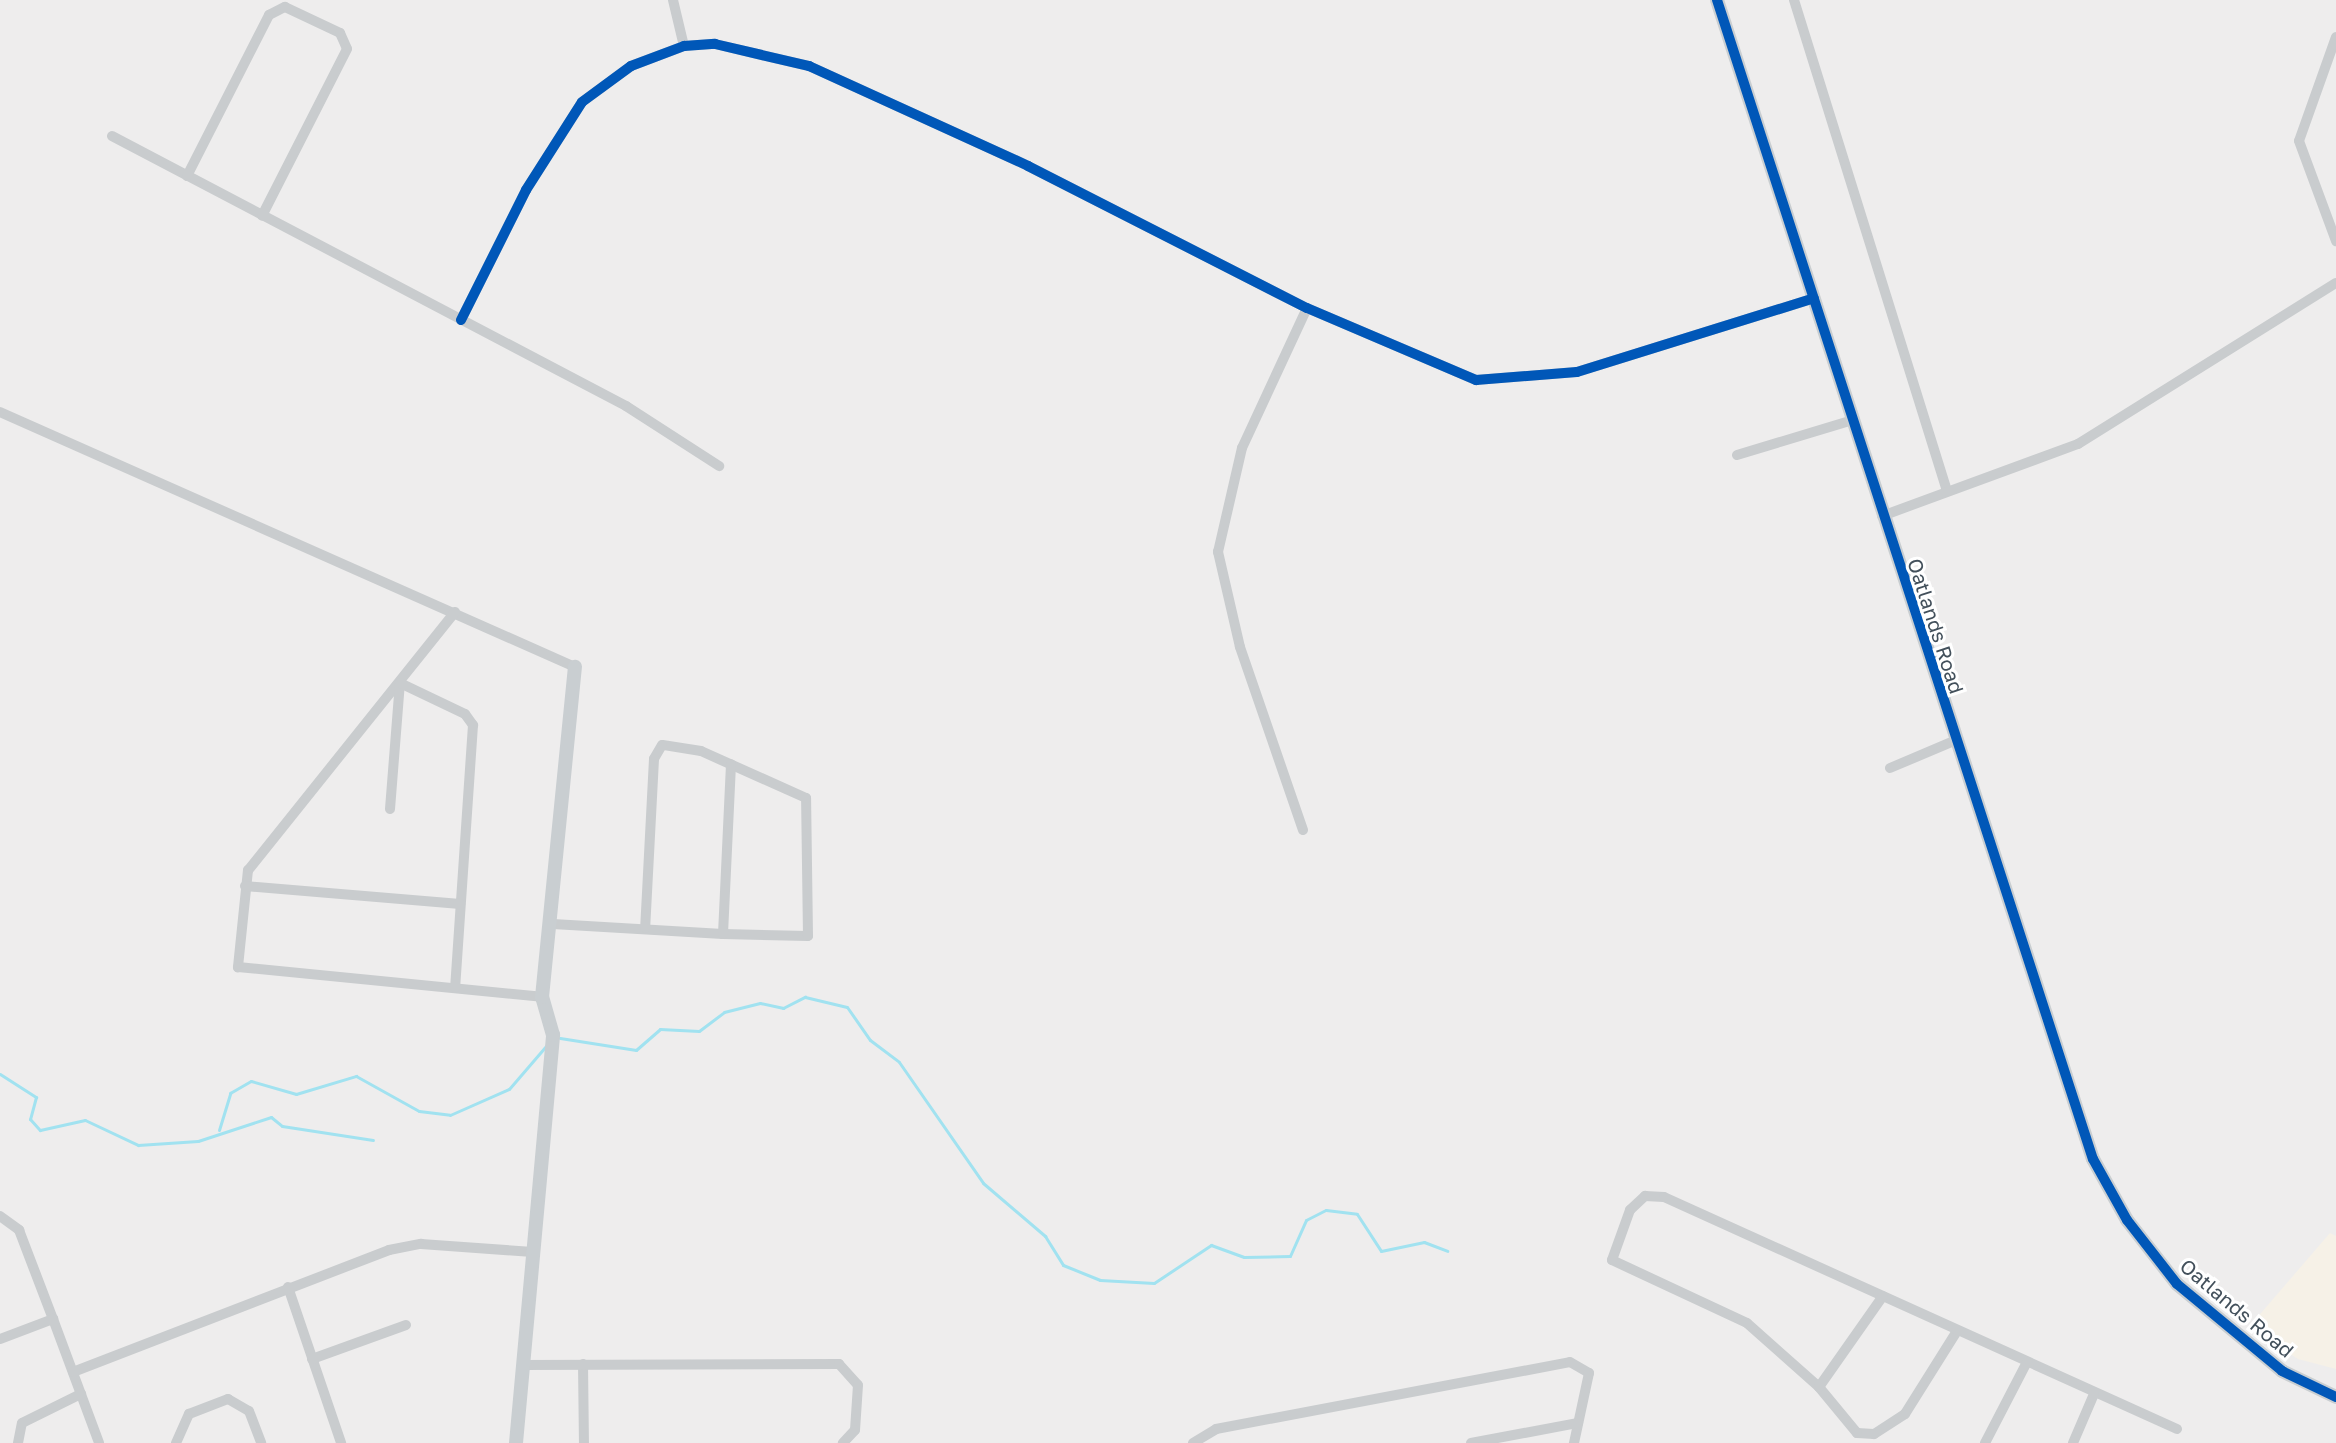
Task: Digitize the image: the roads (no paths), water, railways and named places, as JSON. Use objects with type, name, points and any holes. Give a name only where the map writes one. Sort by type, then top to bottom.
[{"type":"street","points":[[673,0],[684,46]]},
{"type":"street","name":"Oatlands Road","points":[[1717,0],[2071,1105],[2106,1188],[2177,1284],[2282,1371],[2336,1397]]},
{"type":"street","points":[[1794,0],[1947,491]]},
{"type":"street","points":[[187,176],[269,15],[285,7],[340,33],[347,49],[262,216]]},
{"type":"street","points":[[2336,37],[2299,141],[2336,241]]},
{"type":"street","points":[[461,320],[526,190],[582,102],[631,66],[684,46],[744,47],[809,66],[1028,166],[1307,308],[1456,375],[1513,380],[1577,372],[1814,298]]},
{"type":"street","points":[[112,136],[685,439],[719,466]]},
{"type":"street","points":[[1882,516],[2078,444],[2336,283]]},
{"type":"street","points":[[1303,830],[1240,647],[1218,552],[1242,448],[1307,308]]},
{"type":"street","points":[[0,412],[575,667],[553,924],[542,997],[553,1035],[516,1443]]},
{"type":"street","points":[[1737,455],[1853,420]]},
{"type":"street","points":[[455,612],[253,863],[245,886],[241,970],[542,997]]},
{"type":"street","points":[[390,809],[400,683]]},
{"type":"street","points":[[400,683],[465,714],[473,725],[455,987]]},
{"type":"street","points":[[1890,768],[1954,741]]},
{"type":"street","points":[[553,924],[808,936],[810,806],[797,793],[731,764],[669,742],[655,753],[645,928]]},
{"type":"street","points":[[723,934],[731,764]]},
{"type":"street","points":[[245,886],[460,904]]},
{"type":"street","points":[[1957,1331],[1912,1407],[1874,1434],[1857,1433],[1819,1387],[1720,1306],[1612,1260],[1630,1210],[1645,1196],[1664,1197],[2177,1429]]},
{"type":"street","points":[[0,1216],[19,1230],[99,1443]]},
{"type":"street","points":[[73,1372],[288,1287],[405,1246],[533,1252]]},
{"type":"street","points":[[288,1287],[341,1443]]},
{"type":"street","points":[[1819,1387],[1883,1296]]},
{"type":"street","points":[[0,1339],[53,1319]]},
{"type":"street","points":[[312,1359],[406,1325]]},
{"type":"street","points":[[1193,1443],[1216,1429],[1570,1362],[1589,1373],[1574,1443]]},
{"type":"street","points":[[1985,1443],[2027,1362]]},
{"type":"street","points":[[583,1364],[584,1443]]},
{"type":"street","points":[[522,1365],[839,1364],[858,1385],[855,1430],[843,1443]]},
{"type":"street","points":[[18,1443],[22,1423],[81,1394]]},
{"type":"street","points":[[2073,1443],[2094,1394]]},
{"type":"street","points":[[176,1443],[189,1414],[228,1399],[249,1411],[261,1443]]},
{"type":"street","points":[[1471,1443],[1578,1423]]},
{"type":"waterway","points":[[560,1038],[636,1050],[660,1029],[699,1031],[724,1012],[760,1003],[783,1008],[805,997],[847,1007],[870,1040],[899,1062],[983,1183],[1045,1236],[1063,1265],[1100,1280],[1154,1283],[1211,1245],[1244,1257],[1290,1256],[1306,1220],[1326,1210],[1357,1214],[1381,1251],[1424,1242],[1447,1251]]},
{"type":"waterway","points":[[219,1130],[230,1093],[251,1081],[296,1094],[356,1076],[419,1111],[450,1115],[509,1089],[546,1046]]},
{"type":"waterway","points":[[0,1074],[36,1097],[30,1119],[40,1130],[85,1120],[138,1145],[198,1141],[271,1117],[282,1126],[373,1140]]}]
